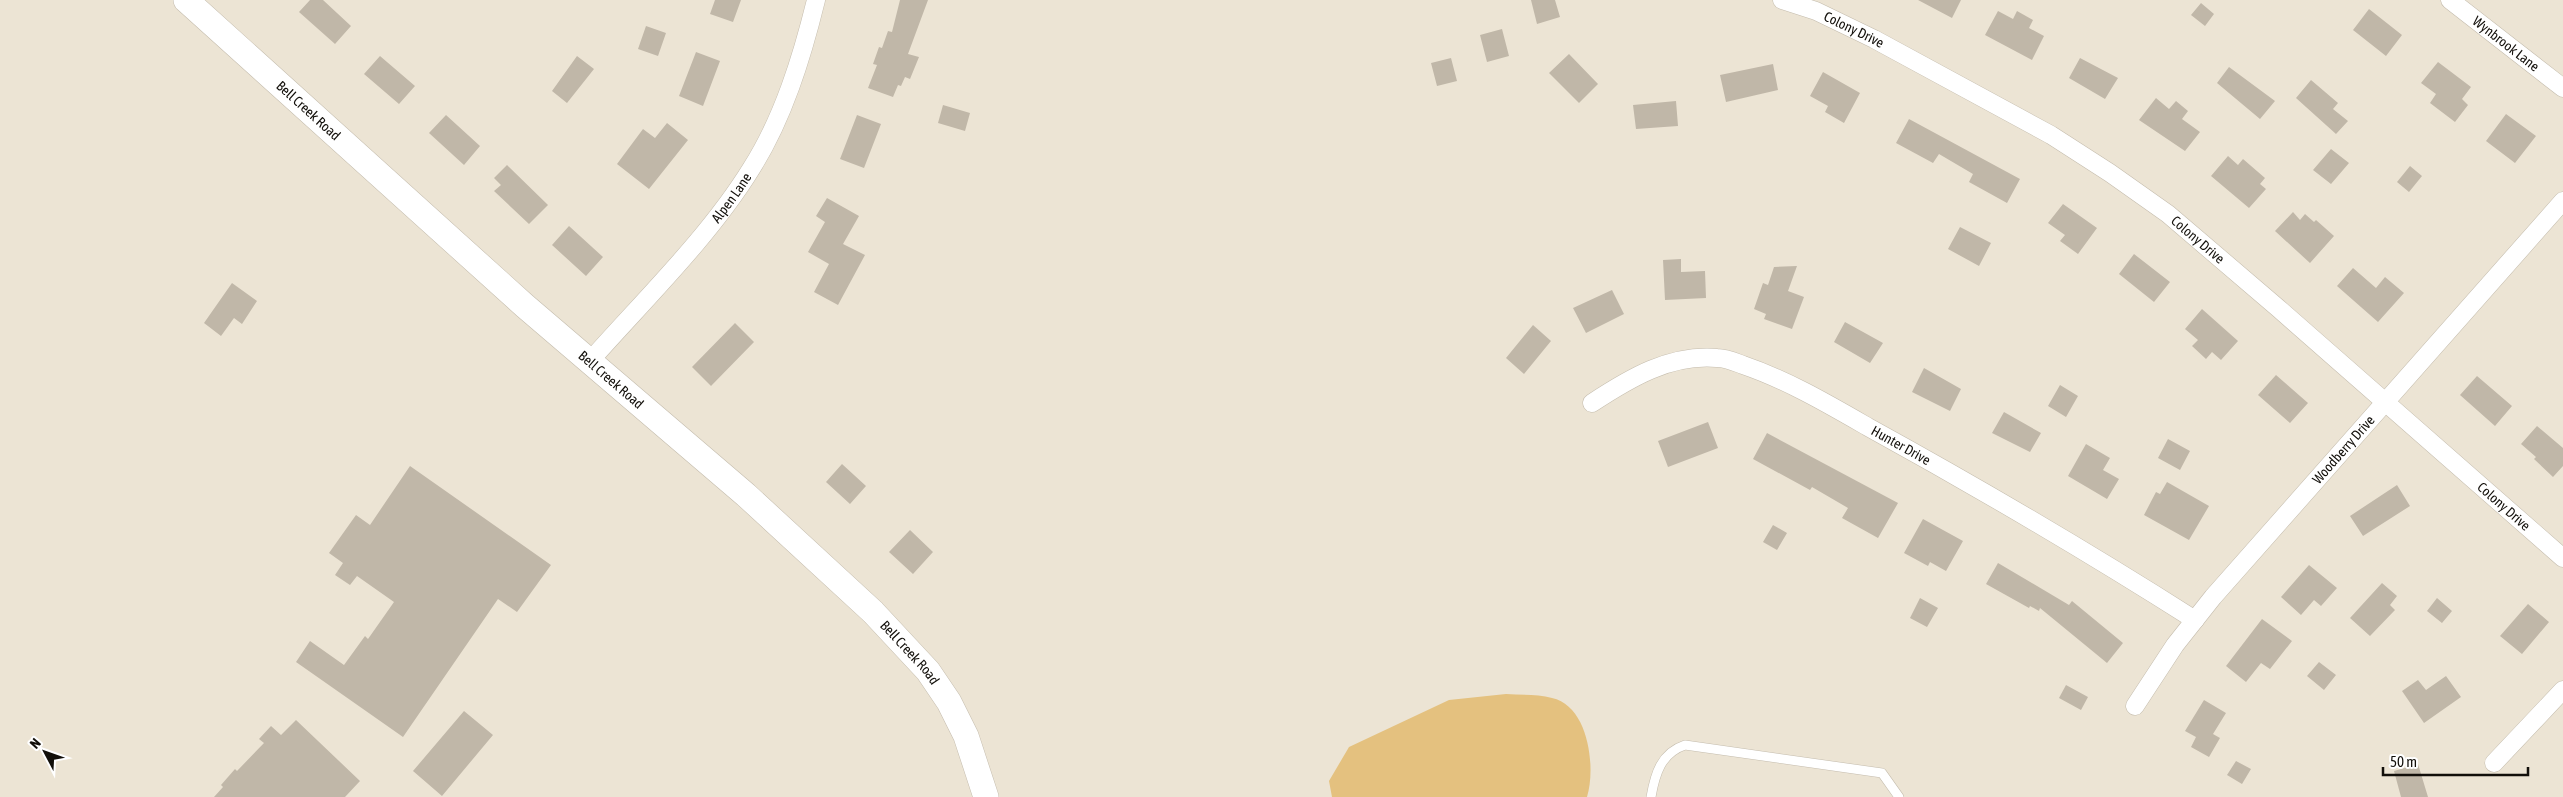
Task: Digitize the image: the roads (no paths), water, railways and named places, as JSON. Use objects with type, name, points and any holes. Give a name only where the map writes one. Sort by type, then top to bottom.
[{"type":"street","name":"Bell Creek Road","points":[[186,0],[525,306],[753,501],[834,574],[903,642],[928,671],[949,702],[966,736],[986,797]]},
{"type":"street","name":"Alpen Lane","points":[[590,361],[723,210],[752,168],[771,131],[794,74],[816,0]]},
{"type":"street","name":"Colony Drive","points":[[1782,0],[1816,11],[1874,40],[2050,135],[2110,173],[2168,214],[2563,558]]},
{"type":"street","name":"Wynbrook Lane","points":[[2450,0],[2563,88]]},
{"type":"street","name":"Woodberry Drive","points":[[2135,706],[2195,620],[2384,402],[2563,201]]},
{"type":"street","name":"Hunter Drive","points":[[1592,402],[1653,368],[1672,361],[1695,357],[1720,358],[1756,369],[1800,388],[1978,488],[2195,620]]},
{"type":"street","points":[[2494,763],[2563,690]]},
{"type":"lane","points":[[1651,797],[1654,781],[1662,762],[1673,749],[1685,745],[1882,773],[1899,797]]}]
